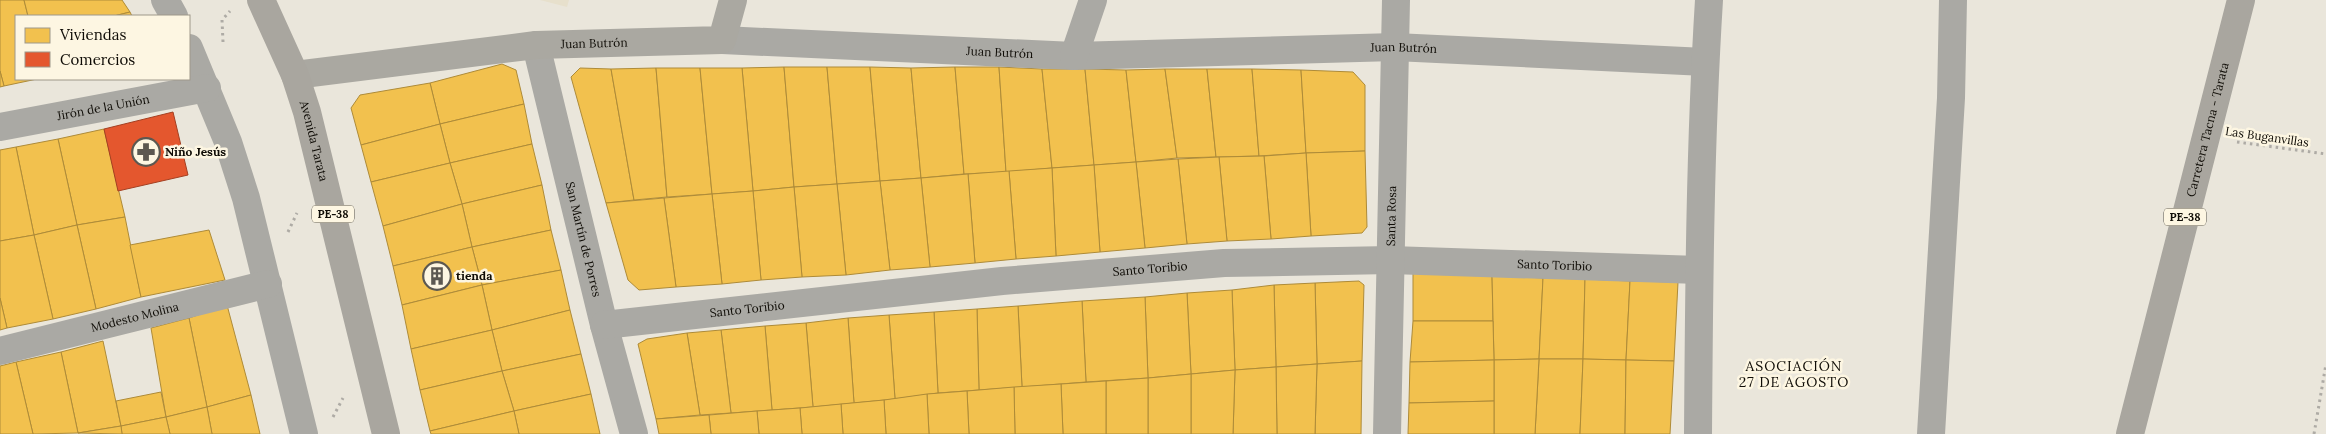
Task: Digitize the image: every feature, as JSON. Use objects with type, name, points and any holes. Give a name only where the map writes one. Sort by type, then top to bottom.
[{"type":"highway","name":"Avenida Tarata","points":[[261,0],[295,75],[307,112],[386,434]]},
{"type":"highway","name":"Carretera Tacna - Tarata","points":[[2130,434],[2241,0]]},
{"type":"street","points":[[165,0],[173,15]]},
{"type":"street","points":[[722,40],[733,0]]},
{"type":"street","points":[[1074,56],[1094,0]]},
{"type":"street","name":"Santa Rosa","points":[[1387,434],[1396,0]]},
{"type":"street","points":[[1698,434],[1699,270],[1705,62],[1709,0]]},
{"type":"street","points":[[1931,434],[1951,98],[1953,0]]},
{"type":"street","name":"Juan Butrón","points":[[295,75],[536,45],[722,40],[1074,56],[1395,47],[1705,62]]},
{"type":"street","name":"San Martín de Porres","points":[[536,45],[604,326],[634,434]]},
{"type":"street","points":[[190,50],[228,142],[243,188],[304,434]]},
{"type":"street","name":"Jirón de la Unión","points":[[0,127],[207,88]]},
{"type":"street","name":"Santo Toribio","points":[[604,326],[1002,281],[1224,264],[1391,260],[1699,270]]},
{"type":"street","name":"Modesto Molina","points":[[0,351],[268,284]]},
{"type":"path","name":"Las Buganvillas","points":[[2205,137],[2326,154]]},
{"type":"path","points":[[2314,434],[2326,364]]},
{"type":"path","points":[[332,419],[344,396]]},
{"type":"shaded area","points":[[540,0],[569,0],[567,7]]},
{"type":"building: Viviendas","points":[[0,0],[24,0],[28,15],[15,15],[15,80],[32,80],[4,86],[0,71]]},
{"type":"building: Viviendas","points":[[24,0],[122,0],[130,12],[118,15],[28,15]]},
{"type":"building: Viviendas","points":[[130,12],[132,15],[118,15]]},
{"type":"building: Viviendas","points":[[502,64],[516,70],[524,104],[440,124],[430,83]]},
{"type":"building: Viviendas","points":[[784,67],[794,187],[753,191],[742,68]]},
{"type":"building: Viviendas","points":[[784,67],[827,67],[837,184],[794,187]]},
{"type":"building: Viviendas","points":[[827,67],[870,67],[880,181],[837,184]]},
{"type":"building: Viviendas","points":[[870,67],[911,68],[921,178],[880,181]]},
{"type":"building: Viviendas","points":[[955,67],[964,174],[921,178],[911,68]]},
{"type":"building: Viviendas","points":[[955,67],[999,67],[1006,172],[964,174]]},
{"type":"building: Viviendas","points":[[999,67],[1042,69],[1052,168],[1006,172]]},
{"type":"building: Viviendas","points":[[580,68],[611,69],[634,200],[606,203],[571,77]]},
{"type":"building: Viviendas","points":[[656,68],[667,197],[634,200],[611,69]]},
{"type":"building: Viviendas","points":[[656,68],[700,68],[712,194],[667,197]]},
{"type":"building: Viviendas","points":[[700,68],[742,68],[753,191],[712,194]]},
{"type":"building: Viviendas","points":[[1042,69],[1085,69],[1094,165],[1052,168]]},
{"type":"building: Viviendas","points":[[1085,69],[1126,70],[1136,162],[1094,165]]},
{"type":"building: Viviendas","points":[[1165,69],[1177,158],[1136,162],[1126,70]]},
{"type":"building: Viviendas","points":[[1165,69],[1207,69],[1216,157],[1177,158]]},
{"type":"building: Viviendas","points":[[1207,69],[1252,69],[1259,156],[1216,157]]},
{"type":"building: Viviendas","points":[[1252,69],[1301,70],[1306,153],[1259,156]]},
{"type":"building: Viviendas","points":[[1301,70],[1353,72],[1365,85],[1365,151],[1306,153]]},
{"type":"building: Viviendas","points":[[0,71],[4,86],[0,87]]},
{"type":"building: Viviendas","points":[[430,83],[440,124],[361,145],[351,108],[360,95]]},
{"type":"building: Viviendas","points":[[524,104],[532,144],[450,163],[440,124]]},
{"type":"building: Viviendas","points":[[440,124],[450,163],[371,182],[361,145]]},
{"type":"building: Viviendas","points":[[104,129],[125,217],[77,225],[58,139]]},
{"type":"building: Viviendas","points":[[58,139],[77,225],[34,235],[16,147]]},
{"type":"building: Viviendas","points":[[532,144],[542,185],[462,204],[450,163]]},
{"type":"building: Viviendas","points":[[16,147],[34,235],[0,241],[0,150]]},
{"type":"building: Viviendas","points":[[1365,151],[1367,227],[1362,233],[1311,236],[1306,153]]},
{"type":"building: Viviendas","points":[[1306,153],[1311,236],[1271,239],[1264,156]]},
{"type":"building: Viviendas","points":[[1264,156],[1271,239],[1227,241],[1219,157]]},
{"type":"building: Viviendas","points":[[1219,157],[1227,241],[1187,244],[1178,159]]},
{"type":"building: Viviendas","points":[[1178,159],[1187,244],[1145,248],[1136,162]]},
{"type":"building: Viviendas","points":[[1136,162],[1145,248],[1100,252],[1094,165]]},
{"type":"building: Viviendas","points":[[450,163],[462,204],[383,226],[371,182]]},
{"type":"building: Viviendas","points":[[1094,165],[1100,252],[1056,256],[1052,168]]},
{"type":"building: Viviendas","points":[[1052,168],[1056,256],[1016,259],[1009,171]]},
{"type":"building: Viviendas","points":[[1009,171],[1016,259],[975,263],[968,174]]},
{"type":"building: Viviendas","points":[[968,174],[975,263],[930,267],[921,178]]},
{"type":"building: Viviendas","points":[[921,178],[930,267],[890,270],[880,181]]},
{"type":"building: Viviendas","points":[[880,181],[890,270],[846,275],[837,184]]},
{"type":"building: Viviendas","points":[[837,184],[846,275],[802,277],[794,187]]},
{"type":"building: Viviendas","points":[[542,185],[551,230],[472,247],[462,204]]},
{"type":"building: Viviendas","points":[[794,187],[802,277],[761,280],[753,191]]},
{"type":"building: Viviendas","points":[[753,191],[761,280],[722,284],[712,194]]},
{"type":"building: Viviendas","points":[[712,194],[722,284],[676,287],[664,198]]},
{"type":"building: Viviendas","points":[[664,198],[676,287],[639,290],[628,280],[606,203]]},
{"type":"building: Viviendas","points":[[462,204],[472,247],[393,266],[383,226]]},
{"type":"building: Viviendas","points":[[125,217],[141,297],[96,309],[77,225]]},
{"type":"building: Viviendas","points":[[77,225],[96,309],[53,319],[34,235]]},
{"type":"building: Viviendas","points":[[209,230],[225,280],[141,297],[130,245]]},
{"type":"building: Viviendas","points":[[551,230],[561,270],[482,285],[472,247]]},
{"type":"building: Viviendas","points":[[34,235],[53,319],[7,328],[0,298],[0,241]]},
{"type":"building: Viviendas","name":"tienda","points":[[472,247],[482,285],[402,305],[393,266]]},
{"type":"building: Viviendas","points":[[561,270],[570,310],[492,330],[482,285]]},
{"type":"building: Viviendas","points":[[1413,273],[1492,275],[1493,321],[1413,321]]},
{"type":"building: Viviendas","points":[[1492,275],[1543,278],[1539,359],[1494,360]]},
{"type":"building: Viviendas","points":[[1543,278],[1585,279],[1583,359],[1539,359]]},
{"type":"building: Viviendas","points":[[1585,279],[1630,281],[1626,360],[1583,359]]},
{"type":"building: Viviendas","points":[[1359,281],[1364,285],[1362,361],[1317,364],[1315,283]]},
{"type":"building: Viviendas","points":[[1630,281],[1678,282],[1674,361],[1626,360]]},
{"type":"building: Viviendas","points":[[1315,283],[1317,364],[1276,367],[1274,285]]},
{"type":"building: Viviendas","points":[[482,285],[492,330],[411,349],[402,305]]},
{"type":"building: Viviendas","points":[[1274,285],[1276,367],[1235,370],[1232,290]]},
{"type":"building: Viviendas","points":[[1232,290],[1235,370],[1191,374],[1187,293]]},
{"type":"building: Viviendas","points":[[1187,293],[1191,374],[1148,378],[1145,297]]},
{"type":"building: Viviendas","points":[[1145,297],[1148,378],[1086,382],[1082,301]]},
{"type":"building: Viviendas","points":[[0,298],[7,328],[0,330]]},
{"type":"building: Viviendas","points":[[1082,301],[1086,382],[1022,387],[1018,306]]},
{"type":"building: Viviendas","points":[[227,305],[251,395],[207,407],[189,318]]},
{"type":"building: Viviendas","points":[[1018,306],[1022,387],[979,390],[977,309]]},
{"type":"building: Viviendas","points":[[977,309],[979,390],[938,393],[934,312]]},
{"type":"building: Viviendas","points":[[570,310],[581,354],[502,371],[492,330]]},
{"type":"building: Viviendas","points":[[934,312],[938,393],[895,399],[889,315]]},
{"type":"building: Viviendas","points":[[889,315],[895,399],[854,403],[848,318]]},
{"type":"building: Viviendas","points":[[189,318],[207,407],[166,417],[151,328]]},
{"type":"building: Viviendas","points":[[848,318],[854,403],[813,407],[806,323]]},
{"type":"building: Viviendas","points":[[1413,321],[1493,321],[1494,360],[1410,362]]},
{"type":"building: Viviendas","points":[[806,323],[813,407],[772,410],[765,326]]},
{"type":"building: Viviendas","points":[[765,326],[772,410],[731,413],[721,330]]},
{"type":"building: Viviendas","points":[[492,330],[502,371],[420,390],[411,349]]},
{"type":"building: Viviendas","points":[[721,330],[731,413],[700,415],[687,333]]},
{"type":"building: Viviendas","points":[[687,333],[700,415],[656,419],[638,344],[647,339]]},
{"type":"building: Viviendas","points":[[103,341],[121,426],[78,433],[61,352]]},
{"type":"building: Viviendas","points":[[61,352],[78,433],[33,434],[16,362]]},
{"type":"building: Viviendas","points":[[581,354],[591,394],[514,411],[502,371]]},
{"type":"building: Viviendas","points":[[1539,359],[1583,359],[1580,434],[1535,434]]},
{"type":"building: Viviendas","points":[[1539,359],[1535,434],[1494,434],[1494,360]]},
{"type":"building: Viviendas","points":[[1583,359],[1626,360],[1625,434],[1580,434]]},
{"type":"building: Viviendas","points":[[1494,360],[1494,401],[1409,403],[1410,362]]},
{"type":"building: Viviendas","points":[[1626,360],[1674,361],[1670,434],[1625,434]]},
{"type":"building: Viviendas","points":[[1362,361],[1361,434],[1315,434],[1317,364]]},
{"type":"building: Viviendas","points":[[16,362],[33,434],[0,434],[0,366]]},
{"type":"building: Viviendas","points":[[1317,364],[1315,434],[1277,434],[1276,367]]},
{"type":"building: Viviendas","points":[[1276,367],[1277,434],[1233,434],[1235,370]]},
{"type":"building: Viviendas","points":[[1235,370],[1233,434],[1191,434],[1191,374]]},
{"type":"building: Viviendas","points":[[502,371],[514,411],[430,431],[420,390]]},
{"type":"building: Viviendas","points":[[1191,374],[1191,434],[1148,434],[1148,378]]},
{"type":"building: Viviendas","points":[[1148,378],[1148,434],[1106,434],[1106,381]]},
{"type":"building: Viviendas","points":[[1106,381],[1106,434],[1063,434],[1061,384]]},
{"type":"building: Viviendas","points":[[1061,384],[1063,434],[1015,434],[1014,387]]},
{"type":"building: Viviendas","points":[[1014,387],[1015,434],[969,434],[967,391]]},
{"type":"building: Viviendas","points":[[967,391],[969,434],[929,434],[927,394]]},
{"type":"building: Viviendas","points":[[161,392],[166,417],[121,426],[116,401]]},
{"type":"building: Viviendas","points":[[591,394],[600,434],[519,434],[514,411]]},
{"type":"building: Viviendas","points":[[927,394],[929,434],[886,434],[884,400]]},
{"type":"building: Viviendas","points":[[251,395],[260,434],[212,434],[207,407]]},
{"type":"building: Viviendas","points":[[884,400],[886,434],[843,434],[841,404]]},
{"type":"building: Viviendas","points":[[1494,401],[1494,434],[1408,434],[1409,403]]},
{"type":"building: Viviendas","points":[[841,404],[843,434],[802,434],[800,408]]},
{"type":"building: Viviendas","points":[[207,407],[212,434],[170,434],[166,417]]},
{"type":"building: Viviendas","points":[[800,408],[802,434],[759,434],[757,411]]},
{"type":"building: Viviendas","points":[[514,411],[519,434],[431,434],[430,431]]},
{"type":"building: Viviendas","points":[[757,411],[759,434],[711,434],[709,415]]},
{"type":"building: Viviendas","points":[[709,415],[711,434],[659,434],[656,419]]},
{"type":"building: Viviendas","points":[[166,417],[170,434],[122,434],[121,426]]},
{"type":"building: Viviendas","points":[[121,426],[122,434],[78,433]]},
{"type":"building: Comercios","name":"Niño Jesús","points":[[173,112],[188,175],[118,191],[104,129]]},
{"type":"place","name":"Niño Jesús","points":[[146,152]]},
{"type":"place","name":"tienda","points":[[437,276]]},
{"type":"district","name":"ASOCIACIÓN 27 DE AGOSTO","points":[[1794,374]]}]
